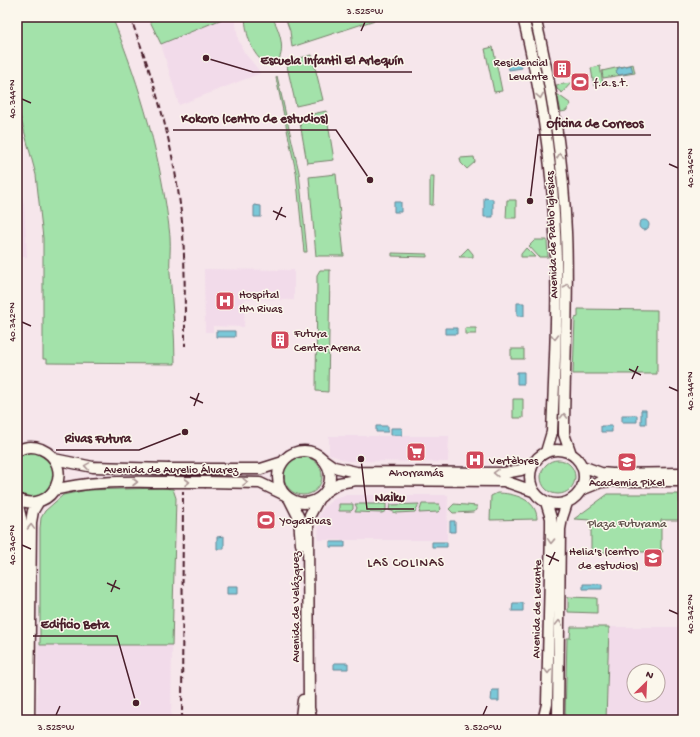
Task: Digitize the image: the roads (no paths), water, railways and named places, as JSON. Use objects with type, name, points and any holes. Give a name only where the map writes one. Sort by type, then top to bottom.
[{"type":"street","name":"Avenida de Pablo Iglesias","points":[[523,17],[531,49],[543,115],[554,214],[556,278],[552,432],[546,452]]},
{"type":"street","name":"Avenida de Pablo Iglesias","points":[[535,17],[556,121],[564,196],[567,278],[564,434],[571,454]]},
{"type":"street","points":[[17,451],[31,447],[39,448],[54,459],[59,474],[54,490],[49,496],[39,501],[28,502],[17,499]]},
{"type":"street","points":[[582,466],[584,477],[581,490],[578,495],[567,502],[560,504],[546,502],[533,491],[504,481],[356,480],[339,483],[322,495],[304,503],[287,497],[280,488],[278,479],[282,462],[293,453],[306,450],[318,454],[334,467],[356,472],[504,473],[521,470],[533,464],[546,452],[563,450],[571,454],[582,466],[601,473],[683,473]]},
{"type":"street","name":"Avenida de Aurelio Álvarez","points":[[54,459],[93,467],[168,469],[261,469],[282,462]]},
{"type":"street","points":[[322,495],[329,484],[330,476],[328,467],[324,460]]},
{"type":"street","points":[[533,464],[530,477],[533,491]]},
{"type":"street","points":[[581,490],[601,482],[612,481],[683,481]]},
{"type":"street","name":"Avenida de Aurelio Álvarez","points":[[54,490],[83,484],[108,482],[260,483],[287,497]]},
{"type":"street","name":"Avenida de Velázquez","points":[[306,718],[309,708],[308,524],[310,515],[322,495]]},
{"type":"street","name":"Avenida de Velázquez","points":[[287,497],[299,518],[301,534],[303,708],[306,718]]},
{"type":"street","points":[[29,720],[31,522],[33,511],[39,501]]},
{"type":"street","points":[[17,502],[21,518],[22,541],[21,720]]},
{"type":"street","name":"Avenida de Levante","points":[[543,719],[547,704],[551,529],[551,518],[546,502]]},
{"type":"street","name":"Avenida de Levante","points":[[559,719],[560,529],[567,502]]},
{"type":"street","points":[[543,719],[551,715],[559,719]]},
{"type":"water","points":[[521,60],[522,68],[509,70],[508,63]]},
{"type":"water","points":[[631,65],[633,72],[619,75],[616,72],[618,68]]},
{"type":"water","points":[[484,198],[493,199],[493,217],[484,217]]},
{"type":"water","points":[[394,202],[401,202],[401,212],[394,212]]},
{"type":"water","points":[[254,205],[261,206],[261,217],[254,217]]},
{"type":"water","points":[[642,220],[646,220],[648,221],[648,229],[642,230],[639,227],[639,223]]},
{"type":"water","points":[[517,303],[524,303],[524,316],[517,316]]},
{"type":"water","points":[[445,328],[457,328],[457,334],[445,334]]},
{"type":"water","points":[[216,331],[235,331],[235,337],[216,337]]},
{"type":"water","points":[[517,372],[524,372],[524,384],[517,384]]},
{"type":"water","points":[[641,410],[646,410],[646,424],[641,424]]},
{"type":"water","points":[[622,415],[637,415],[637,422],[622,422]]},
{"type":"water","points":[[376,426],[388,426],[388,432],[376,432]]},
{"type":"water","points":[[601,426],[612,426],[612,432],[601,432]]},
{"type":"water","points":[[391,428],[402,428],[402,435],[391,435]]},
{"type":"water","points":[[450,521],[455,521],[455,532],[450,532]]},
{"type":"water","points":[[224,536],[224,549],[217,549],[217,537]]},
{"type":"water","points":[[330,542],[345,542],[345,547],[330,547]]},
{"type":"water","points":[[432,542],[447,542],[447,547],[432,547]]},
{"type":"water","points":[[583,584],[602,584],[602,589],[583,589]]},
{"type":"water","points":[[227,586],[238,586],[238,594],[227,594]]},
{"type":"water","points":[[513,603],[523,603],[523,611],[512,611]]},
{"type":"water","points":[[334,663],[348,663],[348,669],[334,669]]},
{"type":"water","points":[[492,690],[499,690],[499,701],[491,701]]},
{"type":"railway","points":[[130,17],[157,96],[171,150],[176,177],[183,233],[185,275],[185,346]]},
{"type":"railway","points":[[182,720],[183,491]]},
{"type":"place","name":"Escuela Infantil El Arlequín","points":[[206,58]]},
{"type":"place","name":"Residencial Levante","points":[[562,69]]},
{"type":"place","name":"f.a.s.t.","points":[[580,82]]},
{"type":"place","name":"Kokoro (centro de estudios)","points":[[370,180]]},
{"type":"place","name":"Oficina de Correos","points":[[530,201]]},
{"type":"place","name":"Hospital HM Rivas","points":[[225,301]]},
{"type":"place","name":"Futura Center Arena","points":[[280,340]]},
{"type":"place","name":"Rivas Futura","points":[[185,432]]},
{"type":"place","name":"Ahorramás","points":[[416,452]]},
{"type":"place","name":"Naiku","points":[[361,459]]},
{"type":"place","name":"Vertèbres","points":[[475,460]]},
{"type":"place","name":"Academia Pixel","points":[[627,462]]},
{"type":"place","name":"YogaRivas","points":[[266,520]]},
{"type":"place","name":"Helia's (centro de estudios)","points":[[653,558]]},
{"type":"place","name":"Edificio Beta","points":[[136,703]]},
{"type":"district","name":"LAS COLINAS","points":[[406,561]]},
{"type":"park label","name":"Plaza Futurama","points":[[627,523]]}]
